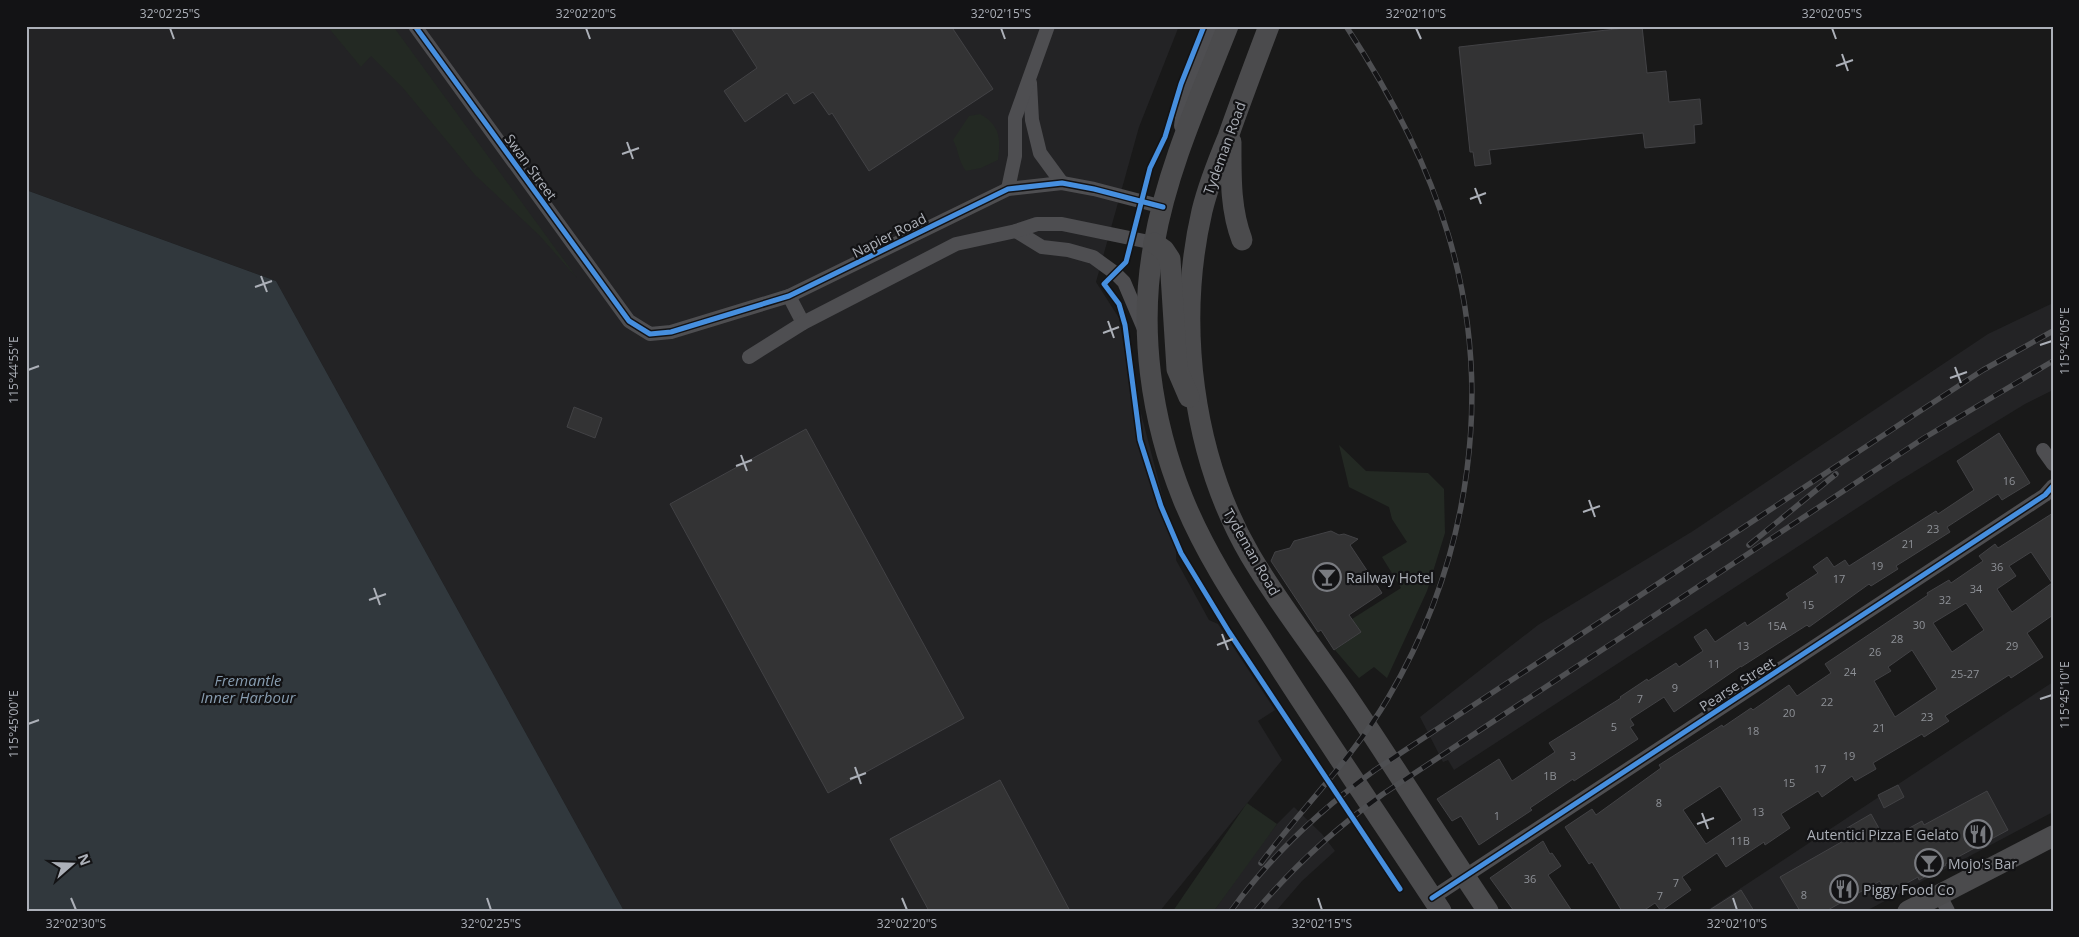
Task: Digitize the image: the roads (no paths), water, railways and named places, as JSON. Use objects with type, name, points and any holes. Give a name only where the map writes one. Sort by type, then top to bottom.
[{"type":"main road","points":[[1228,26],[1180,150],[1154,243],[1150,271],[1147,334],[1155,401],[1162,436],[1184,500],[1210,554],[1234,596],[1437,906]]},
{"type":"main road","name":"Tydeman Road","points":[[1268,26],[1207,193],[1195,252],[1191,343],[1200,424],[1224,503],[1250,553],[1488,911]]},
{"type":"main road","points":[[1231,127],[1231,186],[1235,222],[1242,240]]},
{"type":"main road","points":[[1154,243],[1164,250],[1170,259],[1177,369],[1200,424]]},
{"type":"main road","points":[[1943,906],[2053,836]]},
{"type":"main road","points":[[1908,911],[1943,906],[2053,850]]},
{"type":"street","name":"Swan Street","points":[[415,26],[629,321]]},
{"type":"street","points":[[1008,189],[1015,156],[1015,118],[1048,26]]},
{"type":"street","points":[[1180,150],[1184,105],[1214,26]]},
{"type":"street","points":[[1030,75],[1032,120],[1040,153],[1062,183]]},
{"type":"street","name":"Napier Road","points":[[629,321],[650,334],[672,332],[789,296],[1008,189],[1062,183],[1094,189],[1163,207]]},
{"type":"street","points":[[749,357],[803,323],[956,244],[1016,231],[1037,224],[1062,224],[1154,243]]},
{"type":"street","points":[[1016,231],[1042,247],[1068,250],[1093,257],[1115,272],[1124,282],[1147,334]]},
{"type":"street","points":[[789,296],[803,323]]},
{"type":"street","points":[[2044,450],[2053,464]]},
{"type":"street","name":"Pearse Street","points":[[1437,906],[1465,877],[2037,501],[2053,486]]},
{"type":"water","name":"Fremantle Inner Harbour","points":[[26,190],[276,281],[624,911],[26,911]]},
{"type":"railway","points":[[1261,863],[1343,762],[1388,698],[1416,644],[1439,588],[1456,531],[1467,472],[1472,412],[1470,352],[1462,293],[1448,234],[1429,179],[1404,126],[1377,75],[1346,26]]},
{"type":"railway","points":[[1231,911],[1263,871],[1297,834],[1375,770],[1983,370],[2053,331]]},
{"type":"railway","points":[[1256,911],[1316,848],[1383,794],[1924,438],[2053,361]]},
{"type":"railway","points":[[1749,545],[1836,474]]},
{"type":"place","name":"Railway Hotel","points":[[1327,577]]},
{"type":"place","name":"Autentici Pizza E Gelato","points":[[1978,834]]},
{"type":"place","name":"Mojo's Bar","points":[[1929,863]]},
{"type":"place","name":"Piggy Food Co","points":[[1844,889]]}]
